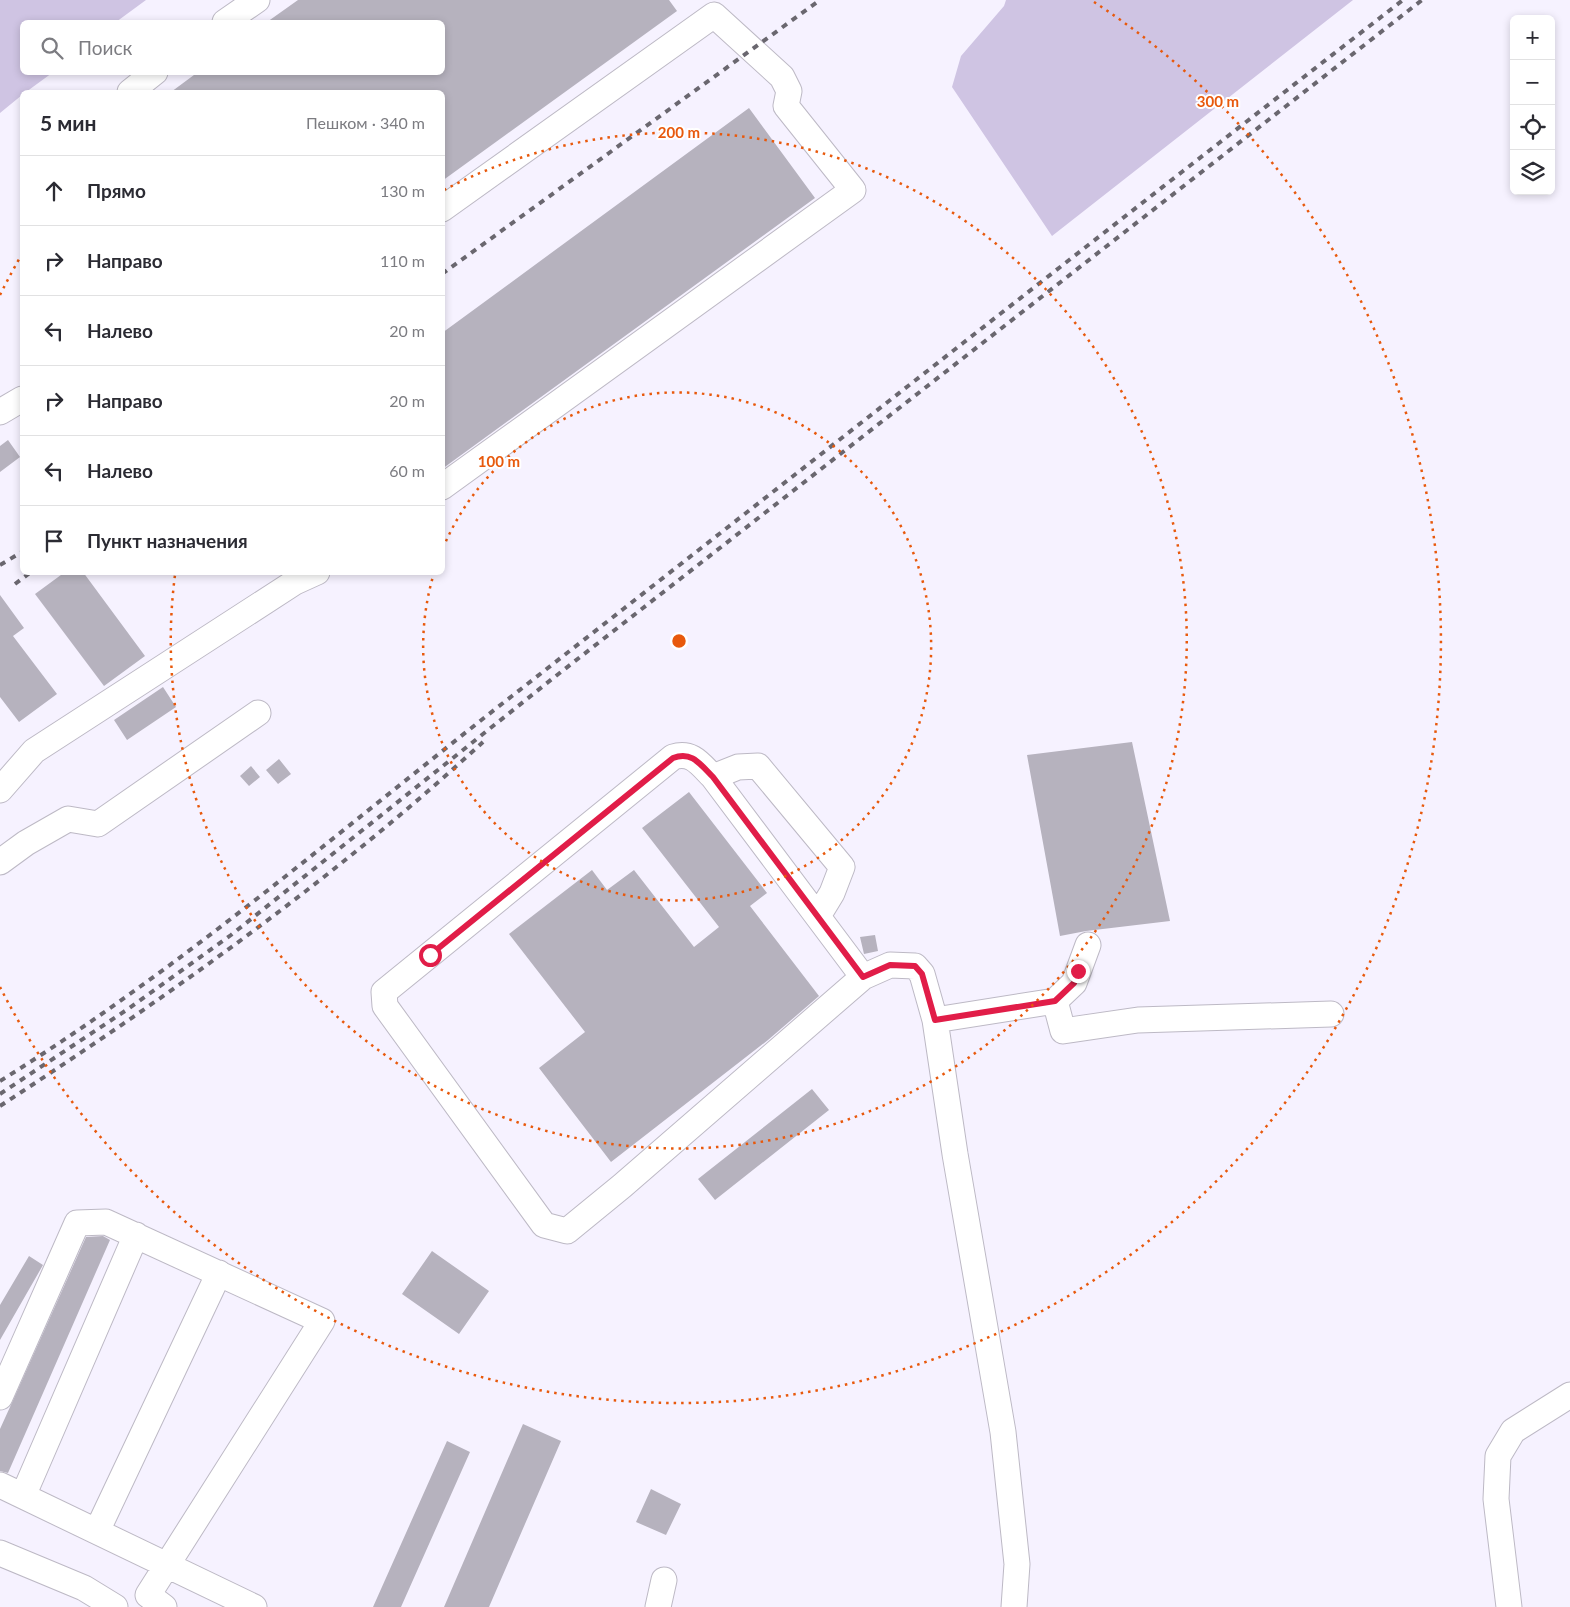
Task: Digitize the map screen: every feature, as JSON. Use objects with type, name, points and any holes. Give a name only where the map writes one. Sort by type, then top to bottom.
[{"type":"street","points":[[229,20],[257,0]]},
{"type":"street","points":[[445,207],[708,8],[782,77],[788,90],[786,106],[853,190],[445,485]]},
{"type":"street","points":[[132,90],[151,75]]},
{"type":"street","points":[[0,412],[20,400]]},
{"type":"street","points":[[0,790],[34,751],[295,582],[311,575]]},
{"type":"street","points":[[0,862],[26,843],[68,819],[98,824],[258,713]]},
{"type":"street","points":[[863,977],[713,777],[692,757],[682,755],[673,758],[384,992],[385,1006],[544,1225],[567,1231],[622,1186],[863,977],[890,965],[915,966],[922,974],[935,1020],[955,1154],[1003,1432],[1017,1564],[1014,1607]]},
{"type":"street","points":[[713,777],[738,767],[758,766],[842,868],[832,893],[818,916]]},
{"type":"street","points":[[935,1020],[1055,1001],[1074,983],[1088,945]]},
{"type":"street","points":[[1055,1001],[1063,1031],[1138,1020],[1331,1014]]},
{"type":"street","points":[[0,1398],[77,1223],[106,1222],[322,1321],[169,1565],[156,1601],[116,1607],[84,1588],[0,1553]]},
{"type":"street","points":[[23,1496],[136,1235]]},
{"type":"street","points":[[97,1531],[219,1273]]},
{"type":"street","points":[[1509,1607],[1496,1499],[1498,1456],[1513,1431],[1570,1395]]},
{"type":"street","points":[[0,1485],[254,1607]]},
{"type":"street","points":[[658,1607],[664,1580]]},
{"type":"shaded area","points":[[0,0],[146,0],[119,20],[20,20],[20,75],[49,75],[29,90],[20,90],[20,97],[0,113]]},
{"type":"shaded area","points":[[1006,0],[1353,0],[1052,236],[952,87],[961,56],[1004,6]]},
{"type":"building","points":[[298,0],[669,0],[677,11],[445,179],[445,90],[174,90],[194,75],[445,75],[445,20],[270,20]]},
{"type":"building","points":[[749,108],[815,198],[445,467],[445,331]]},
{"type":"building","points":[[8,440],[20,457],[0,472],[0,446]]},
{"type":"building","points":[[61,575],[85,575],[145,656],[104,686],[35,594]]},
{"type":"building","points":[[0,595],[24,628],[13,636],[57,694],[19,722],[0,697]]},
{"type":"building","points":[[163,687],[176,707],[127,740],[114,720]]},
{"type":"building","points":[[1132,742],[1170,921],[1060,936],[1027,755]]},
{"type":"building","points":[[279,759],[291,774],[278,784],[266,770]]},
{"type":"building","points":[[251,766],[260,777],[249,786],[240,776]]},
{"type":"building","points":[[689,792],[767,893],[750,906],[819,996],[768,1040],[611,1162],[539,1068],[585,1032],[509,934],[592,870],[607,890],[634,870],[694,947],[719,927],[642,828]]},
{"type":"building","points":[[875,935],[878,951],[864,954],[860,937]]},
{"type":"building","points":[[812,1089],[829,1110],[715,1200],[698,1179]]},
{"type":"building","points":[[103,1236],[110,1240],[8,1473],[0,1471],[0,1429],[86,1237]]},
{"type":"building","points":[[432,1251],[489,1291],[459,1334],[402,1294]]},
{"type":"building","points":[[29,1256],[43,1265],[0,1340],[0,1305]]},
{"type":"building","points":[[523,1424],[561,1441],[489,1607],[444,1607]]},
{"type":"building","points":[[447,1441],[470,1452],[401,1607],[373,1607]]},
{"type":"building","points":[[651,1489],[681,1504],[666,1535],[636,1522]]},
{"type":"railway","points":[[445,272],[820,0]]},
{"type":"railway","points":[[0,1081],[67,1038],[133,992],[261,896],[512,696],[1403,0]]},
{"type":"railway","points":[[0,1094],[128,1009],[231,935],[552,679],[1422,0]]},
{"type":"railway","points":[[0,565],[20,553]]},
{"type":"railway","points":[[15,584],[27,575]]},
{"type":"railway","points":[[0,1106],[126,1022],[249,934],[368,841],[483,742]]},
{"type":"route","points":[[430,955],[673,758],[682,755],[692,757],[713,777],[863,977],[890,965],[915,966],[922,974],[935,1020],[1055,1001],[1074,983],[1078,971]]}]
